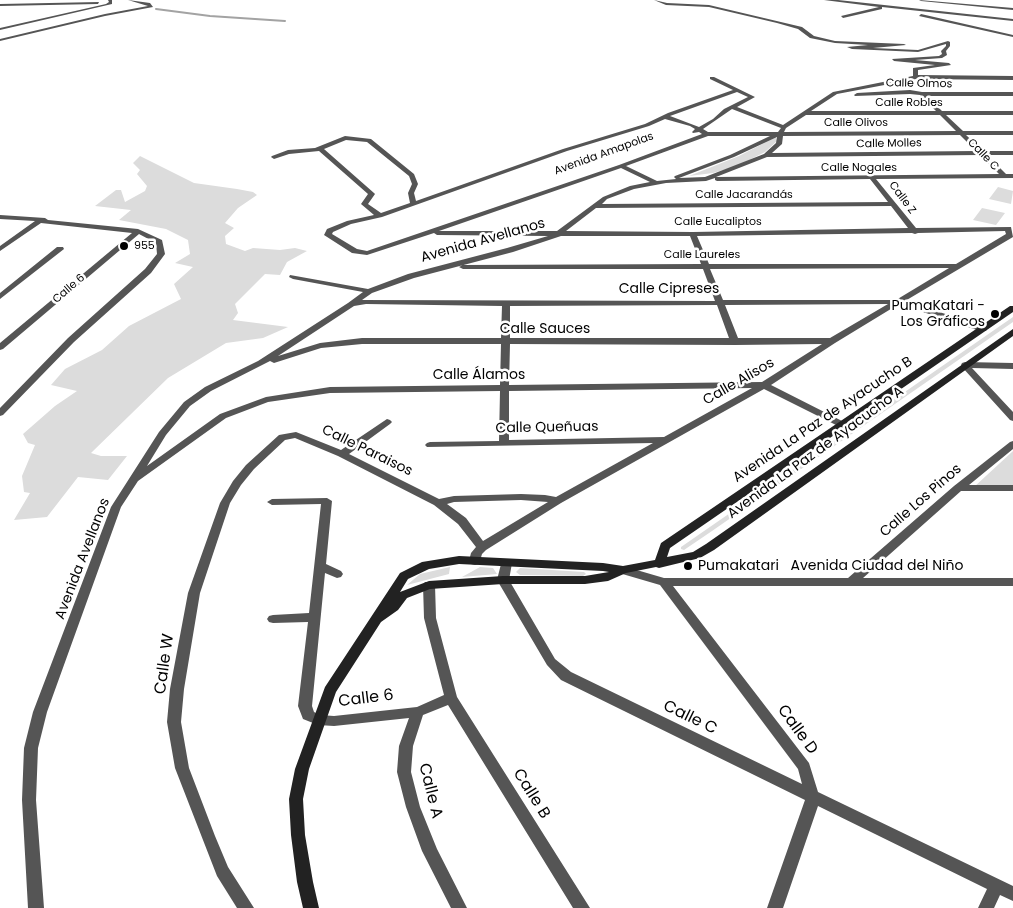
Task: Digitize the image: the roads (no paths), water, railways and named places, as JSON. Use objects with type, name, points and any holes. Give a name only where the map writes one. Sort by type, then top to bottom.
[{"type":"main road","name":"Avenida La Paz de Ayacucho B","points":[[659,564],[665,546],[1013,308]]},
{"type":"main road","name":"Avenida La Paz de Ayacucho A","points":[[623,570],[696,555],[710,547],[1013,332]]},
{"type":"main road","name":"Avenida Ciudad del Niño","points":[[311,908],[301,854],[296,799],[302,769],[330,691],[379,618],[385,604],[398,584],[410,572],[426,565],[446,561],[506,562],[603,567],[623,570]]},
{"type":"main road","name":"Avenida Ciudad del Niño","points":[[379,618],[394,607],[403,595],[429,585],[503,580],[585,580],[608,577],[623,570]]},
{"type":"street","points":[[130,0],[151,6]]},
{"type":"street","points":[[656,0],[666,4],[709,6],[778,22],[802,30],[812,37],[835,42],[904,45],[849,46],[852,48],[918,51],[948,42],[948,46],[943,51],[945,54],[940,57],[895,60],[949,64],[915,69],[916,77]]},
{"type":"street","points":[[826,0],[1013,20]]},
{"type":"street","points":[[889,0],[903,8],[947,22],[1013,36]]},
{"type":"street","points":[[921,0],[1013,9]]},
{"type":"street","points":[[0,29],[109,1]]},
{"type":"street","points":[[0,5],[99,3],[109,1],[118,4]]},
{"type":"street","points":[[46,8],[49,3]]},
{"type":"street","points":[[126,5],[151,6]]},
{"type":"street","points":[[0,40],[106,15],[147,9],[151,6]]},
{"type":"street","points":[[843,17],[889,6]]},
{"type":"street","points":[[621,166],[661,181],[732,156],[782,130],[825,98],[835,93],[916,77],[1013,78]]},
{"type":"street","points":[[712,78],[737,90]]},
{"type":"street","points":[[321,149],[372,194],[364,204],[380,216],[666,117],[737,90]]},
{"type":"street","name":"Avenida Amapolas","points":[[517,201],[534,191],[700,130],[732,107],[752,97],[737,90]]},
{"type":"street","name":"Calle Olmos","points":[[825,98],[906,92],[922,94],[1013,94]]},
{"type":"street","name":"Calle C","points":[[922,94],[1004,176]]},
{"type":"street","points":[[732,107],[782,130]]},
{"type":"street","name":"Calle Robles","points":[[805,113],[1013,113]]},
{"type":"street","points":[[666,117],[692,125],[707,134]]},
{"type":"street","points":[[766,155],[779,144],[782,130]]},
{"type":"street","name":"Calle Olivos","points":[[707,134],[782,130],[1013,133]]},
{"type":"street","name":"Avenida Amapolas","points":[[380,216],[349,222],[334,228],[329,233],[332,239],[363,254],[621,166],[707,134]]},
{"type":"street","points":[[274,157],[288,152],[321,149],[345,138],[372,141],[412,175],[415,184],[411,193],[413,203]]},
{"type":"street","name":"Calle Molles","points":[[766,155],[1013,153]]},
{"type":"street","name":"Avenida Avellanos","points":[[36,908],[28,800],[31,748],[40,712],[116,507],[171,422],[187,404],[208,389],[261,363],[352,305],[369,291],[411,276],[510,250],[557,234],[615,193],[661,181],[706,179],[766,155]]},
{"type":"street","name":"Calle Nogales","points":[[706,179],[1013,176]]},
{"type":"street","name":"Calle Z","points":[[872,178],[915,232]]},
{"type":"street","name":"Calle Jacarandás","points":[[596,206],[893,204]]},
{"type":"street","points":[[0,218],[136,231],[153,238],[162,247],[156,262],[72,340],[0,413]]},
{"type":"street","points":[[0,249],[40,221]]},
{"type":"street","name":"Calle Eucaliptos","points":[[428,232],[693,234],[915,232],[1010,227]]},
{"type":"street","name":"Calle Alisos","points":[[482,547],[557,501],[764,385],[832,341],[1010,235],[1010,227]]},
{"type":"street","name":"Calle 6","points":[[0,347],[136,231]]},
{"type":"street","points":[[693,234],[735,342]]},
{"type":"street","points":[[127,239],[153,238]]},
{"type":"street","points":[[0,297],[60,249]]},
{"type":"street","name":"Calle Laureles","points":[[447,267],[956,266]]},
{"type":"street","points":[[293,277],[369,291]]},
{"type":"street","name":"Calle Cipreses","points":[[352,305],[366,302],[506,304],[900,302],[983,329]]},
{"type":"street","points":[[504,442],[506,304]]},
{"type":"street","points":[[0,336],[11,337]]},
{"type":"street","name":"Calle Sauces","points":[[261,363],[320,346],[362,341],[505,343],[832,341]]},
{"type":"street","points":[[965,365],[1013,366]]},
{"type":"street","points":[[965,365],[1013,418]]},
{"type":"street","name":"Calle Álamos","points":[[132,481],[224,416],[266,400],[330,390],[764,385],[841,424]]},
{"type":"street","points":[[342,454],[387,422]]},
{"type":"street","name":"Calle Paraisos","points":[[282,437],[296,435],[342,454],[438,503],[462,521],[482,547]]},
{"type":"street","name":"Calle W","points":[[246,908],[222,871],[208,836],[182,768],[174,722],[177,690],[194,593],[225,503],[250,467],[282,437]]},
{"type":"street","name":"Calle Queñuas","points":[[430,445],[665,440]]},
{"type":"street","name":"Calle Los Pinos","points":[[850,583],[958,488],[1013,444]]},
{"type":"street","points":[[958,488],[1013,488]]},
{"type":"street","points":[[438,503],[454,499],[545,498],[557,501]]},
{"type":"street","points":[[272,502],[327,501],[305,706],[308,715],[318,720]]},
{"type":"street","points":[[475,561],[477,553],[482,547]]},
{"type":"street","points":[[503,580],[506,562]]},
{"type":"street","points":[[319,566],[337,574]]},
{"type":"street","name":"Avenida Ciudad del Niño","points":[[623,570],[664,582],[1013,582]]},
{"type":"street","name":"Calle C","points":[[503,580],[551,662],[566,676],[813,798]]},
{"type":"street","name":"Calle D","points":[[664,582],[804,767],[813,798]]},
{"type":"street","name":"Calle B","points":[[429,585],[430,618],[451,698],[582,908]]},
{"type":"street","points":[[274,619],[314,617]]},
{"type":"street","points":[[418,712],[451,698]]},
{"type":"street","name":"Calle 6","points":[[318,720],[334,721],[418,712]]},
{"type":"street","name":"Calle A","points":[[418,712],[406,746],[404,772],[413,807],[430,851],[459,908]]},
{"type":"street","points":[[775,908],[813,798],[1013,894]]},
{"type":"street","points":[[986,908],[996,886]]},
{"type":"waterway","points":[[156,9],[210,16],[285,21]]},
{"type":"place","name":"955","points":[[124,246]]},
{"type":"place","name":"PumaKatari - Los Gráficos","points":[[995,314]]},
{"type":"place","name":"Pumakatari","points":[[688,566]]}]
